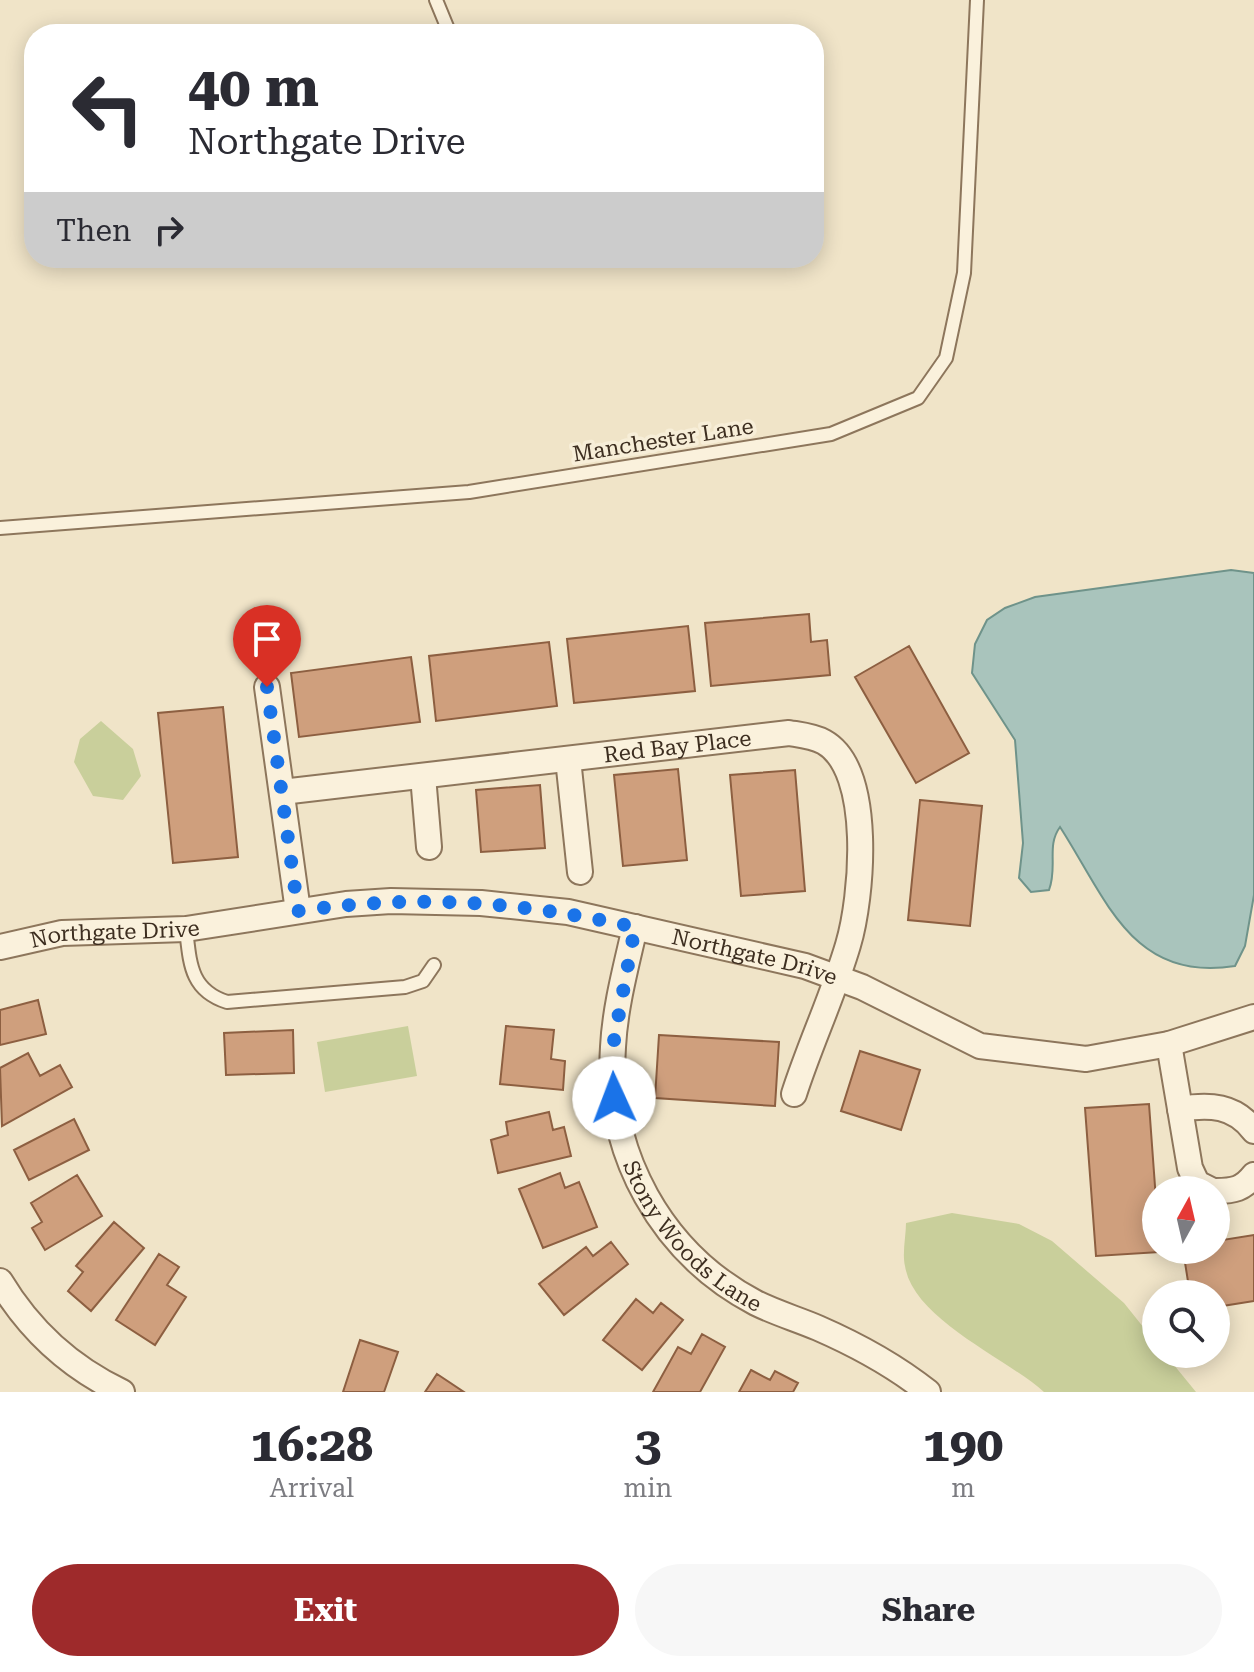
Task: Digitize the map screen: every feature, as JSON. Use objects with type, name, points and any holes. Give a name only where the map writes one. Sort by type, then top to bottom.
[{"type":"street","points":[[267,687],[298,911]]},
{"type":"street","name":"Red Bay Place","points":[[282,792],[789,733],[827,743],[840,757],[849,777],[860,824],[857,907],[838,976],[794,1094]]},
{"type":"street","points":[[568,759],[580,872]]},
{"type":"street","points":[[423,776],[429,847]]},
{"type":"street","name":"Northgate Drive","points":[[0,947],[62,933],[186,929],[298,911],[391,901],[481,903],[568,912],[775,958],[838,976],[980,1046],[1086,1059],[1169,1044],[1254,1017]]},
{"type":"street","name":"Stony Woods Lane","points":[[635,927],[617,1014],[612,1081],[622,1144],[646,1196],[666,1229],[720,1280],[754,1302],[857,1346],[888,1363],[928,1392]]},
{"type":"street","points":[[1169,1044],[1194,1176]]},
{"type":"street","points":[[1180,1109],[1206,1105],[1225,1108],[1246,1120],[1254,1131]]},
{"type":"street","points":[[1230,1191],[1246,1185],[1254,1175]]},
{"type":"street","points":[[0,1281],[23,1317],[46,1342],[75,1366],[122,1392]]},
{"type":"lane","points":[[436,0],[446,24]]},
{"type":"lane","name":"Manchester Lane","points":[[0,528],[469,492],[831,434],[918,398],[946,358],[964,273],[977,0]]},
{"type":"lane","points":[[186,929],[190,964],[199,984],[210,996],[227,1002],[405,987],[423,981],[434,965]]},
{"type":"green space","points":[[101,721],[133,749],[141,776],[123,800],[93,796],[74,762],[80,739]]},
{"type":"green space","points":[[408,1026],[417,1076],[325,1092],[317,1042]]},
{"type":"green space","points":[[952,1213],[1019,1224],[1052,1241],[1124,1303],[1142,1326],[1142,1368],[1176,1368],[1196,1392],[1044,1392],[963,1336],[925,1303],[912,1285],[905,1266],[906,1223]]},
{"type":"water","points":[[1231,570],[1254,573],[1254,895],[1245,946],[1235,966],[1200,968],[1171,961],[1146,948],[1126,930],[1108,907],[1060,827],[1054,842],[1049,890],[1031,892],[1019,878],[1023,843],[1015,740],[972,673],[975,644],[987,620],[1005,608],[1035,597]]},
{"type":"building","points":[[809,614],[811,642],[827,640],[830,675],[711,686],[705,623]]},
{"type":"building","points":[[688,626],[695,691],[574,703],[567,639]]},
{"type":"building","points":[[549,642],[557,706],[436,721],[429,656]]},
{"type":"building","points":[[909,646],[969,753],[916,783],[855,677]]},
{"type":"building","points":[[411,657],[420,722],[299,737],[291,673]]},
{"type":"building","points":[[223,707],[238,857],[173,863],[158,713]]},
{"type":"building","points":[[678,769],[687,860],[623,866],[614,775]]},
{"type":"building","points":[[795,770],[805,891],[741,896],[730,775]]},
{"type":"building","points":[[540,785],[545,848],[481,852],[476,790]]},
{"type":"building","points":[[920,800],[982,806],[970,926],[908,920]]},
{"type":"building","points":[[38,1000],[46,1034],[0,1045],[0,1010]]},
{"type":"building","points":[[506,1026],[554,1030],[551,1059],[565,1061],[563,1090],[500,1084]]},
{"type":"building","points":[[293,1030],[294,1073],[226,1075],[224,1033]]},
{"type":"building","points":[[659,1035],[779,1042],[775,1106],[655,1098]]},
{"type":"building","points":[[860,1051],[920,1070],[901,1130],[841,1111]]},
{"type":"building","points":[[28,1053],[40,1076],[60,1065],[72,1087],[2,1126],[0,1068]]},
{"type":"building","points":[[1149,1104],[1154,1176],[1142,1176],[1142,1253],[1096,1256],[1085,1108]]},
{"type":"building","points":[[549,1112],[553,1130],[564,1127],[571,1156],[498,1173],[491,1140],[508,1135],[506,1122]]},
{"type":"building","points":[[74,1119],[89,1150],[29,1180],[14,1150]]},
{"type":"building","points":[[560,1173],[565,1188],[579,1182],[597,1227],[543,1248],[519,1189]]},
{"type":"building","points":[[77,1175],[102,1216],[45,1250],[32,1228],[42,1222],[31,1203]]},
{"type":"building","points":[[114,1222],[144,1248],[91,1311],[68,1291],[83,1272],[76,1266]]},
{"type":"building","points":[[1254,1235],[1254,1301],[1230,1305],[1230,1280],[1188,1280],[1185,1264],[1230,1264],[1230,1239]]},
{"type":"building","points":[[611,1242],[628,1264],[564,1315],[539,1284],[586,1247],[593,1256]]},
{"type":"building","points":[[159,1254],[179,1267],[167,1285],[186,1297],[155,1345],[116,1320]]},
{"type":"building","points":[[636,1299],[653,1313],[661,1303],[683,1320],[642,1370],[603,1340]]},
{"type":"building","points":[[702,1334],[725,1347],[700,1392],[653,1392],[678,1347],[691,1354]]},
{"type":"building","points":[[360,1340],[398,1352],[384,1392],[343,1392]]},
{"type":"building","points":[[751,1370],[770,1380],[775,1371],[798,1383],[793,1392],[739,1392]]},
{"type":"building","points":[[437,1374],[464,1392],[425,1392]]},
{"type":"route","points":[[267,687],[298,911],[391,901],[481,903],[568,912],[635,927],[613,1046],[614,1098]]}]
